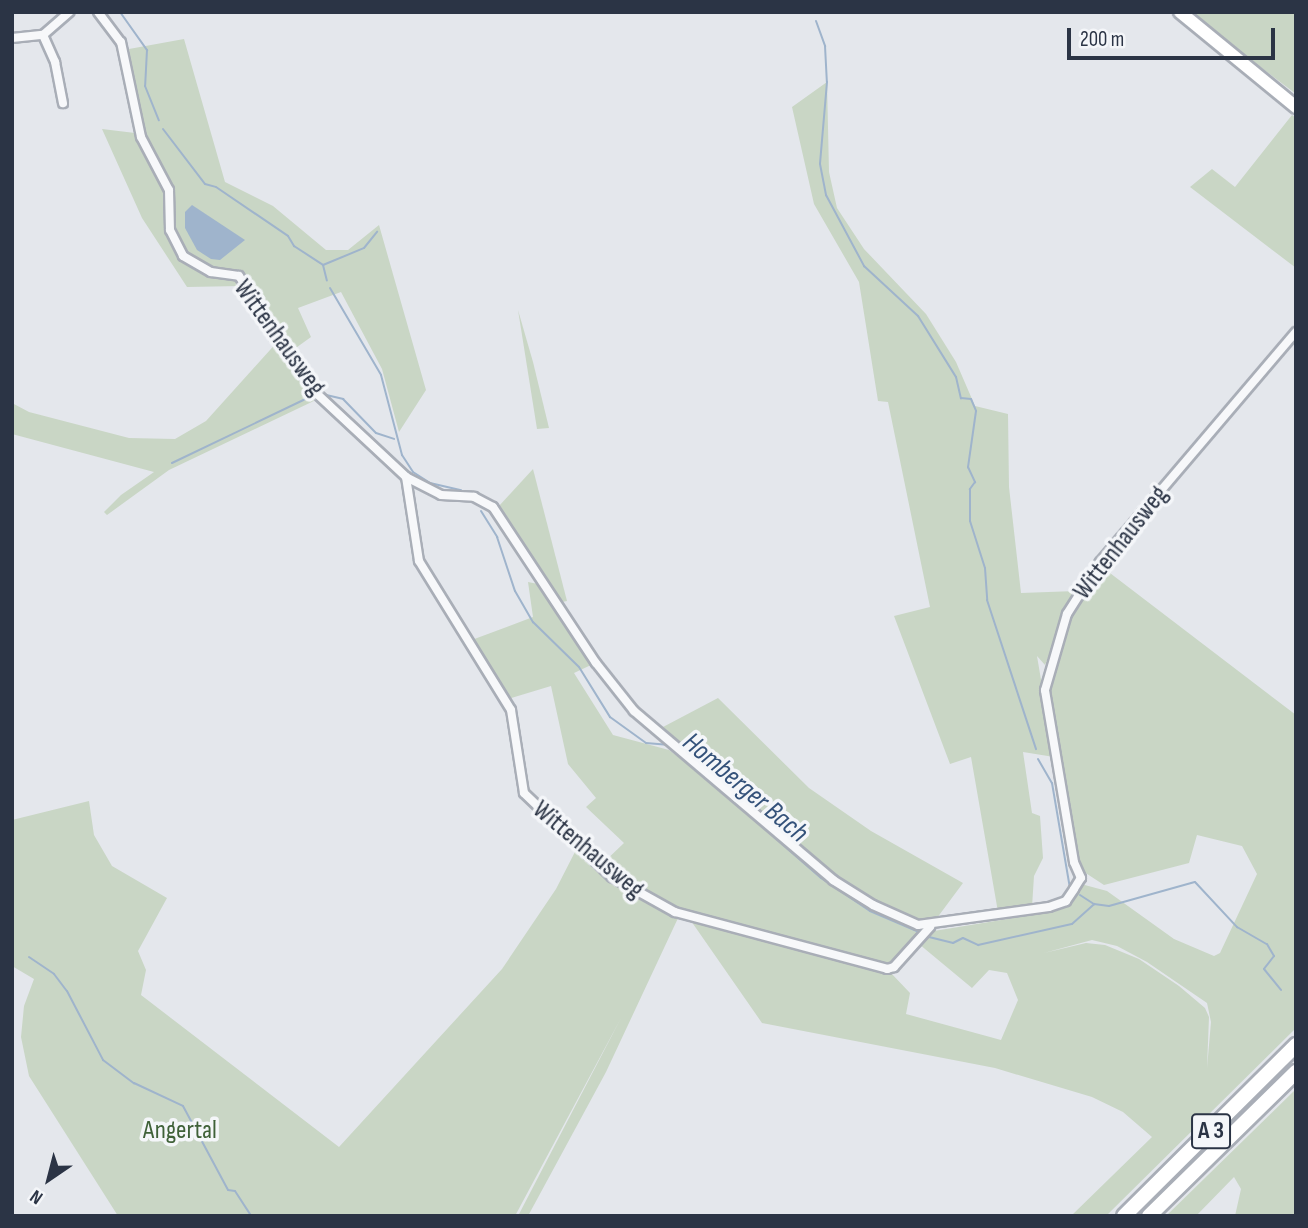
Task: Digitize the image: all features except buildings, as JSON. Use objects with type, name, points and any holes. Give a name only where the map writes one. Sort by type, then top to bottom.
[{"type":"highway","name":"A 3","points":[[1124,1216],[1296,1045]]},
{"type":"highway","name":"A 3","points":[[1149,1216],[1296,1072]]},
{"type":"main road","points":[[1180,12],[1296,107]]},
{"type":"street","points":[[12,38],[43,35],[69,12]]},
{"type":"street","name":"Wittenhausweg","points":[[98,12],[121,42],[141,137],[169,190],[175,245],[195,266],[239,276],[315,392],[406,477],[440,495],[474,497],[493,507],[596,663],[634,711],[833,880],[900,918],[930,927],[1049,907],[1066,901],[1074,890],[1081,878],[1069,835],[1045,690],[1067,614],[1100,562],[1296,331]]},
{"type":"street","points":[[43,35],[55,62],[63,103]]},
{"type":"street","name":"Wittenhausweg","points":[[406,477],[419,561],[511,710],[524,793],[612,877],[675,912],[887,969],[894,967],[930,927]]},
{"type":"green space","points":[[1192,12],[1296,12],[1296,94],[1206,26]]},
{"type":"green space","points":[[184,39],[225,182],[273,206],[326,250],[348,250],[379,225],[426,390],[399,432],[382,369],[341,292],[298,308],[311,337],[293,350],[246,279],[241,286],[187,287],[142,218],[102,129],[135,133],[141,129],[129,49]]},
{"type":"green space","points":[[827,82],[829,172],[837,208],[864,249],[926,314],[956,362],[975,406],[1008,414],[1009,487],[1021,593],[1076,591],[1045,665],[1037,656],[1054,757],[1023,752],[1032,813],[1040,816],[1043,858],[1034,876],[1032,907],[998,912],[971,757],[950,764],[894,616],[930,607],[888,402],[878,401],[859,282],[814,204],[792,107]]},
{"type":"green space","points":[[1292,115],[1296,118],[1296,268],[1190,187],[1212,169],[1235,187]]},
{"type":"green space","points":[[518,310],[533,362],[549,428],[537,429]]},
{"type":"green space","points":[[279,340],[318,399],[169,470],[107,515],[104,512],[121,495],[154,472],[12,434],[12,403],[29,412],[129,438],[175,439],[206,421]]},
{"type":"green space","points":[[533,469],[567,601],[562,602],[499,506]]},
{"type":"green space","points":[[1106,570],[1296,715],[1296,1028],[1106,1216],[1071,1216],[1152,1137],[1123,1112],[1092,1097],[995,1068],[762,1023],[689,918],[890,972],[910,993],[906,1014],[1001,1040],[1018,1000],[1007,973],[989,970],[972,988],[919,944],[934,931],[1051,912],[1068,903],[1081,884],[1107,891],[1174,939],[1214,956],[1220,953],[1257,874],[1242,846],[1197,835],[1189,863],[1104,885],[1078,868],[1045,678],[1076,604]],"holes":[[[1092,940],[1117,946],[1147,962],[1207,1003],[1211,1022],[1207,1068],[1209,1017],[1205,1008],[1179,986],[1139,959],[1105,945],[1086,943],[1044,953]]]},
{"type":"green space","points":[[528,582],[538,584],[591,665],[574,673],[613,735],[669,750],[729,794],[833,883],[875,910],[922,930],[889,966],[659,905],[601,865],[624,843],[586,807],[596,798],[568,764],[551,686],[508,699],[469,641],[533,617]]},
{"type":"green space","points":[[718,698],[809,788],[871,831],[963,883],[934,922],[918,922],[835,878],[799,851],[663,727]]},
{"type":"green space","name":"Angertal","points":[[89,801],[94,835],[112,866],[167,898],[138,951],[146,970],[141,995],[339,1147],[502,969],[556,889],[578,846],[630,892],[679,916],[606,1072],[528,1216],[518,1216],[621,1018],[515,1216],[118,1216],[29,1076],[21,1037],[24,1006],[34,979],[12,966],[12,820]]},
{"type":"green space","points":[[1296,1089],[1296,1216],[1235,1216],[1241,1189],[1234,1177],[1196,1216],[1166,1216]]},
{"type":"water","points":[[192,205],[245,240],[220,260],[211,259],[197,250],[185,228],[185,212]]},
{"type":"waterway","name":"Homberger Bach","points":[[120,12],[147,50],[145,86],[159,120]]},
{"type":"waterway","points":[[816,21],[825,46],[827,82],[820,164],[826,195],[864,266],[918,316],[956,377],[961,398],[971,399],[976,411],[968,467],[975,482],[970,489],[970,521],[985,568],[987,600],[1036,749]]},
{"type":"waterway","name":"Homberger Bach","points":[[163,129],[205,184],[216,187],[288,236],[294,246],[323,265],[327,281]]},
{"type":"waterway","points":[[323,265],[364,248],[377,232]]},
{"type":"waterway","name":"Homberger Bach","points":[[330,288],[381,375],[402,455],[413,472],[430,483],[461,490]]},
{"type":"waterway","points":[[322,394],[343,399],[376,433],[394,439]]},
{"type":"waterway","points":[[172,463],[312,396]]},
{"type":"waterway","name":"Homberger Bach","points":[[481,511],[497,537],[515,591],[533,622],[579,667],[610,717],[646,743],[667,745]]},
{"type":"waterway","points":[[1038,759],[1052,783],[1070,888]]},
{"type":"waterway","name":"Homberger Bach","points":[[719,789],[821,878],[870,911],[921,933]]},
{"type":"waterway","name":"Homberger Bach","points":[[929,937],[953,943],[963,938],[978,945],[1072,924],[1094,904],[1109,906],[1195,882],[1237,927],[1267,944],[1274,956],[1264,969],[1281,990]]},
{"type":"waterway","points":[[1080,895],[1094,904]]},
{"type":"waterway","points":[[29,957],[54,974],[67,991],[103,1060],[134,1083],[183,1106],[228,1190],[235,1191],[251,1216]]}]
